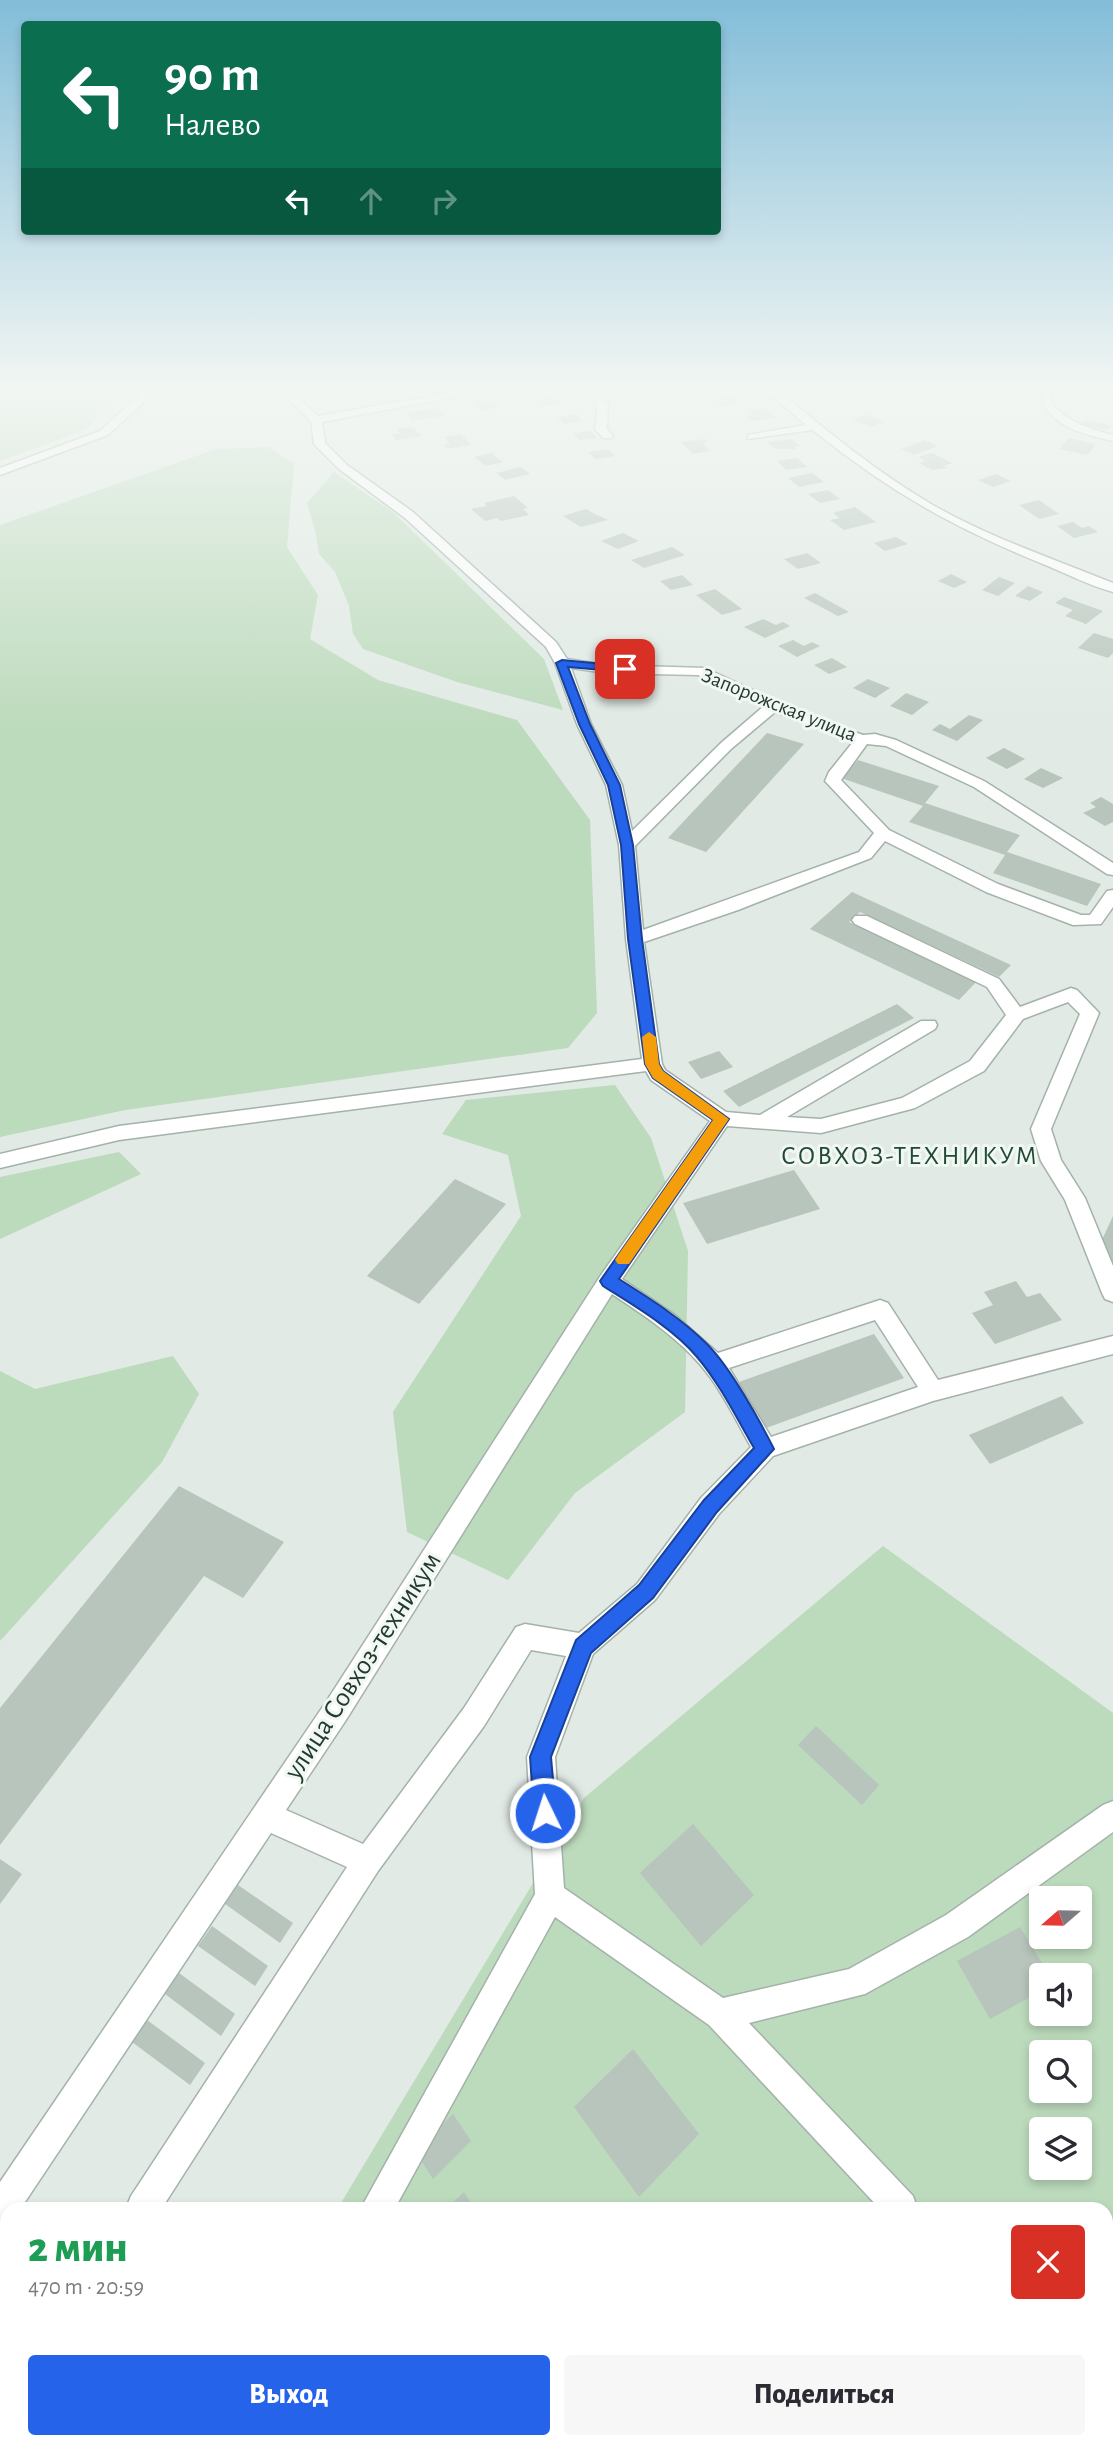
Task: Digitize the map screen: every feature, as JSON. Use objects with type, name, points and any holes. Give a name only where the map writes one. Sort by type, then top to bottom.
[{"type":"street","points":[[394,503],[409,514],[551,645],[562,663],[584,724],[614,785],[627,845],[635,939],[652,1064],[658,1075],[722,1119],[821,1126],[908,1103],[977,1066],[1016,1015],[1071,994],[1090,1013],[1041,1129],[1051,1161],[1075,1198],[1113,1293]]},
{"type":"street","points":[[924,503],[960,523],[1113,588]]},
{"type":"street","name":"Запорожская улица","points":[[562,663],[606,669],[700,671],[739,687],[773,706],[862,740],[875,738],[891,743],[979,784],[1113,870]]},
{"type":"street","points":[[627,845],[726,746],[773,706]]},
{"type":"street","points":[[862,740],[834,775],[833,781],[862,808],[883,833],[992,888],[1079,921],[1095,919],[1113,895]]},
{"type":"street","points":[[635,939],[732,906],[826,867],[865,855],[883,833]]},
{"type":"street","points":[[861,920],[993,983],[1016,1015]]},
{"type":"street","points":[[760,1123],[928,1025]]},
{"type":"street","points":[[0,1161],[119,1133],[652,1064]]},
{"type":"street","name":"улица Совхоз-техникум","points":[[6,2202],[337,1711],[609,1281],[722,1119]]},
{"type":"street","points":[[609,1281],[652,1309],[701,1349],[765,1449]]},
{"type":"street","points":[[713,1364],[880,1309],[933,1391]]},
{"type":"street","points":[[380,2202],[550,1896],[541,1757],[583,1646],[646,1592],[710,1506],[765,1449],[933,1391],[1113,1345]]},
{"type":"street","points":[[147,2202],[368,1861],[474,1717],[525,1636],[583,1646]]},
{"type":"street","points":[[720,2014],[854,1983],[957,1926],[1113,1815]]},
{"type":"street","points":[[266,1816],[368,1861]]},
{"type":"street","points":[[550,1896],[720,2014],[895,2202]]},
{"type":"green space","points":[[62,503],[291,503],[287,547],[318,595],[310,639],[378,680],[517,720],[590,820],[597,1013],[568,1048],[125,1110],[0,1137],[0,525]]},
{"type":"green space","points":[[307,503],[380,503],[393,512],[544,659],[563,710],[457,682],[363,649],[353,634],[349,606],[335,572],[319,554]]},
{"type":"green space","points":[[615,1085],[651,1138],[688,1251],[685,1412],[575,1493],[508,1580],[407,1532],[393,1412],[521,1216],[508,1155],[442,1134],[466,1100]]},
{"type":"green space","points":[[119,1152],[141,1174],[0,1239],[0,1177]]},
{"type":"green space","points":[[173,1356],[199,1394],[162,1462],[0,1641],[0,1371],[35,1389]]},
{"type":"green space","points":[[883,1546],[1113,1713],[1113,2202],[342,2202],[584,1798]]},
{"type":"building","points":[[484,503],[522,503],[528,508],[523,509],[529,515],[501,521],[497,518],[485,521],[471,509],[487,506]]},
{"type":"building","points":[[1044,503],[1059,514],[1039,519],[1019,505]]},
{"type":"building","points":[[855,507],[876,522],[844,530],[830,520],[840,518],[833,513]]},
{"type":"building","points":[[586,509],[608,520],[581,527],[563,516]]},
{"type":"building","points":[[1073,522],[1082,528],[1089,526],[1098,532],[1074,538],[1057,526]]},
{"type":"building","points":[[623,533],[639,541],[618,549],[601,541]]},
{"type":"building","points":[[896,537],[908,544],[885,551],[874,543]]},
{"type":"building","points":[[672,547],[685,555],[644,568],[631,560]]},
{"type":"building","points":[[807,553],[821,563],[798,569],[784,559]]},
{"type":"building","points":[[951,574],[967,582],[954,588],[938,581]]},
{"type":"building","points":[[682,575],[693,585],[671,590],[660,581]]},
{"type":"building","points":[[999,577],[1015,583],[998,596],[982,590]]},
{"type":"building","points":[[1028,586],[1043,592],[1030,601],[1015,596]]},
{"type":"building","points":[[715,589],[742,609],[722,615],[696,595]]},
{"type":"building","points":[[815,593],[849,612],[838,616],[804,598]]},
{"type":"building","points":[[1064,597],[1103,611],[1086,624],[1065,616],[1073,610],[1055,603]]},
{"type":"building","points":[[763,619],[776,625],[783,622],[790,626],[765,638],[744,627]]},
{"type":"building","points":[[1094,633],[1113,639],[1113,653],[1108,658],[1078,648]]},
{"type":"building","points":[[793,640],[804,646],[812,642],[820,646],[797,657],[778,646]]},
{"type":"building","points":[[832,658],[847,667],[829,674],[814,665]]},
{"type":"building","points":[[868,679],[890,688],[875,698],[853,688]]},
{"type":"building","points":[[906,693],[929,702],[912,715],[890,706]]},
{"type":"building","points":[[969,715],[983,720],[957,741],[932,730],[940,724],[950,729]]},
{"type":"building","points":[[767,733],[804,744],[706,852],[668,838]]},
{"type":"building","points":[[1004,748],[1025,759],[1007,769],[986,758]]},
{"type":"building","points":[[858,760],[939,786],[925,803],[1020,835],[1007,852],[1101,884],[1087,906],[993,873],[1005,855],[909,822],[923,806],[841,778]]},
{"type":"building","points":[[1041,768],[1063,778],[1043,788],[1024,779]]},
{"type":"building","points":[[1101,797],[1113,804],[1113,822],[1105,826],[1083,813],[1096,807],[1090,803]]},
{"type":"building","points":[[852,892],[1011,965],[999,977],[860,912],[849,922],[976,982],[959,1000],[810,929]]},
{"type":"building","points":[[897,1004],[914,1018],[739,1107],[723,1091]]},
{"type":"building","points":[[719,1051],[733,1067],[701,1079],[688,1062]]},
{"type":"building","points":[[794,1170],[820,1209],[707,1244],[683,1203]]},
{"type":"building","points":[[455,1179],[506,1204],[419,1304],[367,1276]]},
{"type":"building","points":[[1113,1216],[1113,1263],[1095,1255]]},
{"type":"building","points":[[1016,1281],[1027,1297],[1040,1293],[1062,1320],[995,1344],[972,1313],[993,1305],[984,1292]]},
{"type":"building","points":[[874,1334],[904,1378],[766,1428],[739,1382]]},
{"type":"building","points":[[1062,1396],[1084,1423],[990,1464],[969,1435]]},
{"type":"building","points":[[179,1486],[284,1542],[243,1598],[204,1576],[0,1845],[0,1708]]},
{"type":"building","points":[[816,1726],[879,1785],[862,1805],[798,1745]]},
{"type":"building","points":[[693,1824],[754,1895],[701,1946],[640,1873]]},
{"type":"building","points":[[0,1859],[22,1874],[0,1904]]},
{"type":"building","points":[[238,1885],[293,1923],[280,1943],[225,1904]]},
{"type":"building","points":[[212,1926],[268,1966],[255,1986],[198,1946]]},
{"type":"building","points":[[1020,1927],[1029,1942],[1029,1950],[1034,1950],[1042,1963],[1029,1963],[1029,1998],[990,2019],[957,1961]]},
{"type":"building","points":[[179,1973],[235,2014],[221,2036],[165,1994]]},
{"type":"building","points":[[147,2020],[205,2063],[190,2085],[132,2042]]},
{"type":"building","points":[[633,2049],[699,2134],[639,2197],[574,2107]]},
{"type":"building","points":[[453,2114],[471,2141],[433,2179],[415,2151]]},
{"type":"building","points":[[464,2192],[470,2202],[453,2202]]},
{"type":"slow traffic","points":[[624,1260],[722,1119],[658,1075],[652,1064],[649,1037]]},
{"type":"district","name":"СОВХОЗ-ТЕХНИКУМ","points":[[910,1156]]},
{"type":"route","points":[[545,1813],[541,1757],[583,1646],[646,1592],[710,1506],[765,1449],[722,1377],[701,1349],[652,1309],[609,1281],[722,1119],[658,1075],[652,1064],[635,939],[627,845],[614,785],[584,724],[562,663],[625,669]]}]
